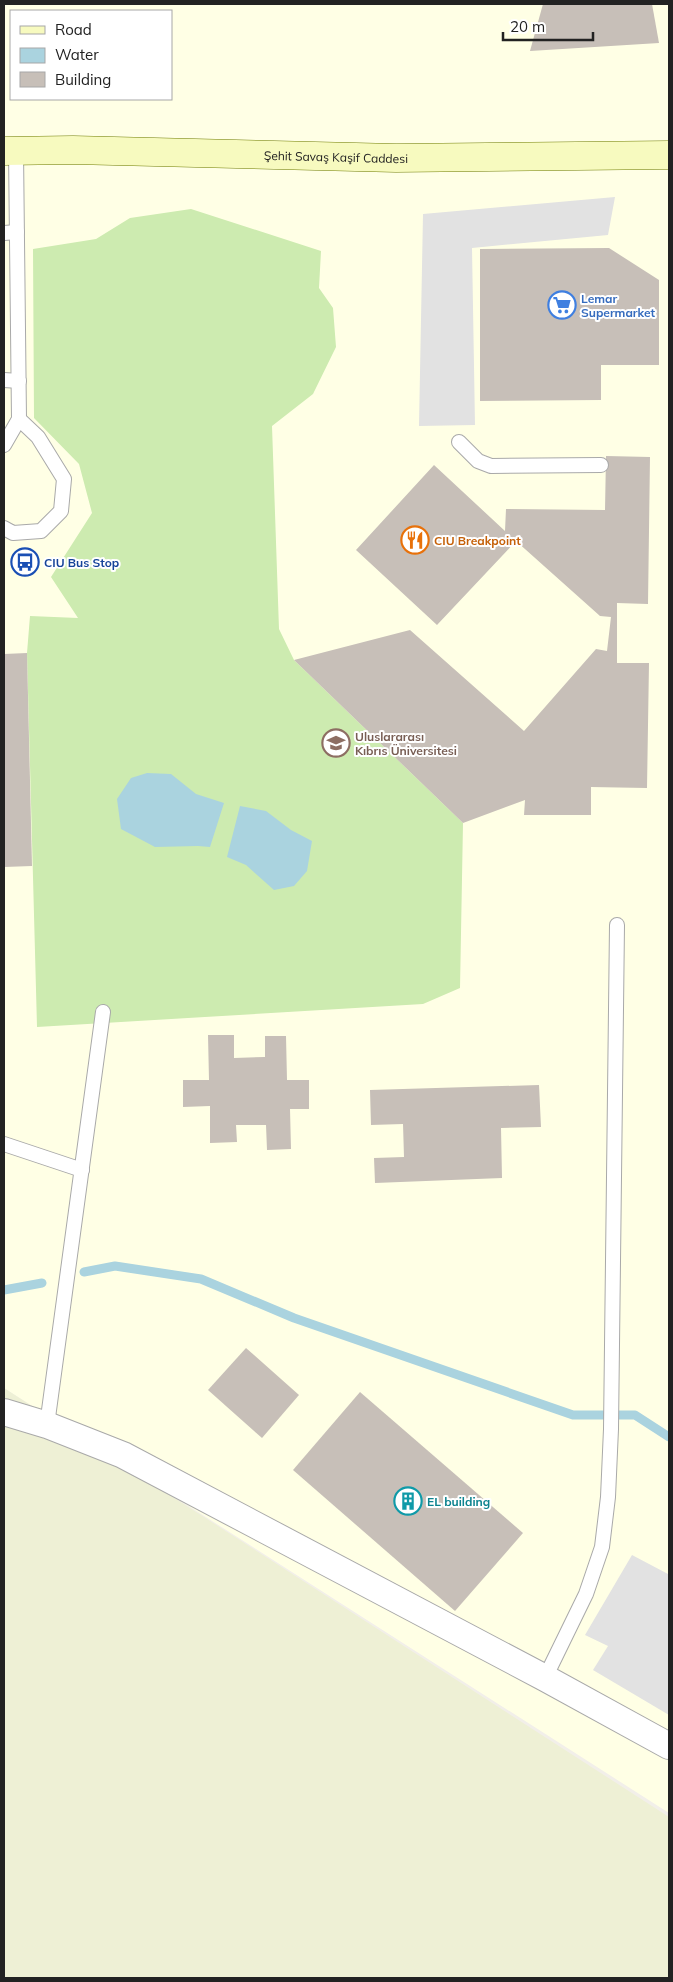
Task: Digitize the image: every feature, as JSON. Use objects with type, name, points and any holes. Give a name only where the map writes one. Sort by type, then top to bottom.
[{"type":"main road","name":"Şehit Savaş Kaşif Caddesi","points":[[10,151],[72,150],[396,158],[669,155]]},
{"type":"street","points":[[4,1412],[47,1425],[123,1455],[545,1678],[669,1746]]},
{"type":"lane","points":[[4,445],[19,420],[19,381],[10,232],[10,151]]},
{"type":"lane","points":[[4,380],[19,381]]},
{"type":"lane","points":[[4,528],[13,534],[41,531],[61,511],[64,479],[38,437],[19,420]]},
{"type":"lane","points":[[459,442],[478,461],[491,466],[601,465]]},
{"type":"lane","points":[[545,1678],[586,1594],[602,1547],[608,1497],[611,1429],[617,925]]},
{"type":"lane","points":[[47,1425],[103,1012]]},
{"type":"lane","points":[[4,1144],[82,1170]]},
{"type":"shaded area","name":"Uluslararası Kıbrıs Üniversitesi","points":[[4,4],[669,4],[669,1813],[4,1388]]},
{"type":"shaded area","points":[[615,197],[608,235],[472,248],[475,425],[419,426],[423,214]]},
{"type":"shaded area","points":[[4,1388],[669,1817],[669,1978],[4,1978]]},
{"type":"shaded area","points":[[632,1555],[668,1574],[669,1572],[669,1715],[593,1670],[608,1646],[585,1635]]},
{"type":"green space","points":[[191,209],[321,251],[319,288],[333,308],[336,347],[313,394],[272,426],[279,629],[294,660],[463,823],[460,988],[423,1004],[37,1027],[27,653],[30,616],[78,618],[51,577],[92,513],[79,464],[34,418],[33,249],[96,239],[130,218]]},
{"type":"water","points":[[147,773],[171,774],[196,794],[224,803],[210,847],[155,847],[121,829],[117,799],[131,778]]},
{"type":"water","points":[[240,806],[266,811],[291,830],[312,841],[307,871],[294,886],[274,890],[246,865],[227,857]]},
{"type":"building","points":[[543,4],[652,4],[659,43],[530,51]]},
{"type":"building","points":[[609,248],[659,280],[659,365],[601,365],[601,400],[480,401],[480,249]]},
{"type":"building","points":[[606,456],[650,457],[648,604],[617,603],[617,663],[649,663],[647,788],[591,787],[591,815],[524,815],[525,800],[463,823],[294,660],[410,630],[524,731],[596,649],[607,651],[611,617],[600,616],[516,541],[437,625],[356,550],[434,465],[505,531],[506,509],[605,510]]},
{"type":"building","points":[[27,653],[32,866],[4,867],[4,654]]},
{"type":"building","points":[[208,1035],[234,1035],[234,1058],[265,1057],[265,1036],[286,1036],[287,1080],[309,1080],[309,1109],[290,1109],[291,1149],[267,1150],[266,1125],[236,1125],[237,1142],[210,1143],[210,1106],[183,1107],[183,1080],[209,1080]]},
{"type":"building","points":[[539,1085],[541,1127],[501,1128],[502,1178],[375,1183],[374,1158],[404,1157],[403,1124],[371,1125],[370,1090]]},
{"type":"building","points":[[246,1348],[299,1395],[262,1438],[208,1390]]},
{"type":"building","name":"EL building","points":[[360,1392],[523,1533],[455,1611],[293,1470]]},
{"type":"waterway","points":[[84,1272],[115,1266],[201,1279],[294,1318],[573,1415],[635,1415],[669,1437]]},
{"type":"waterway","points":[[4,1290],[42,1283]]},
{"type":"place","name":"Lemar Supermarket","points":[[562,305]]},
{"type":"place","name":"CIU Breakpoint","points":[[415,540]]},
{"type":"place","name":"CIU Bus Stop","points":[[25,562]]},
{"type":"place","name":"Uluslararası Kıbrıs Üniversitesi","points":[[336,743]]},
{"type":"place","name":"EL building","points":[[408,1501]]}]
